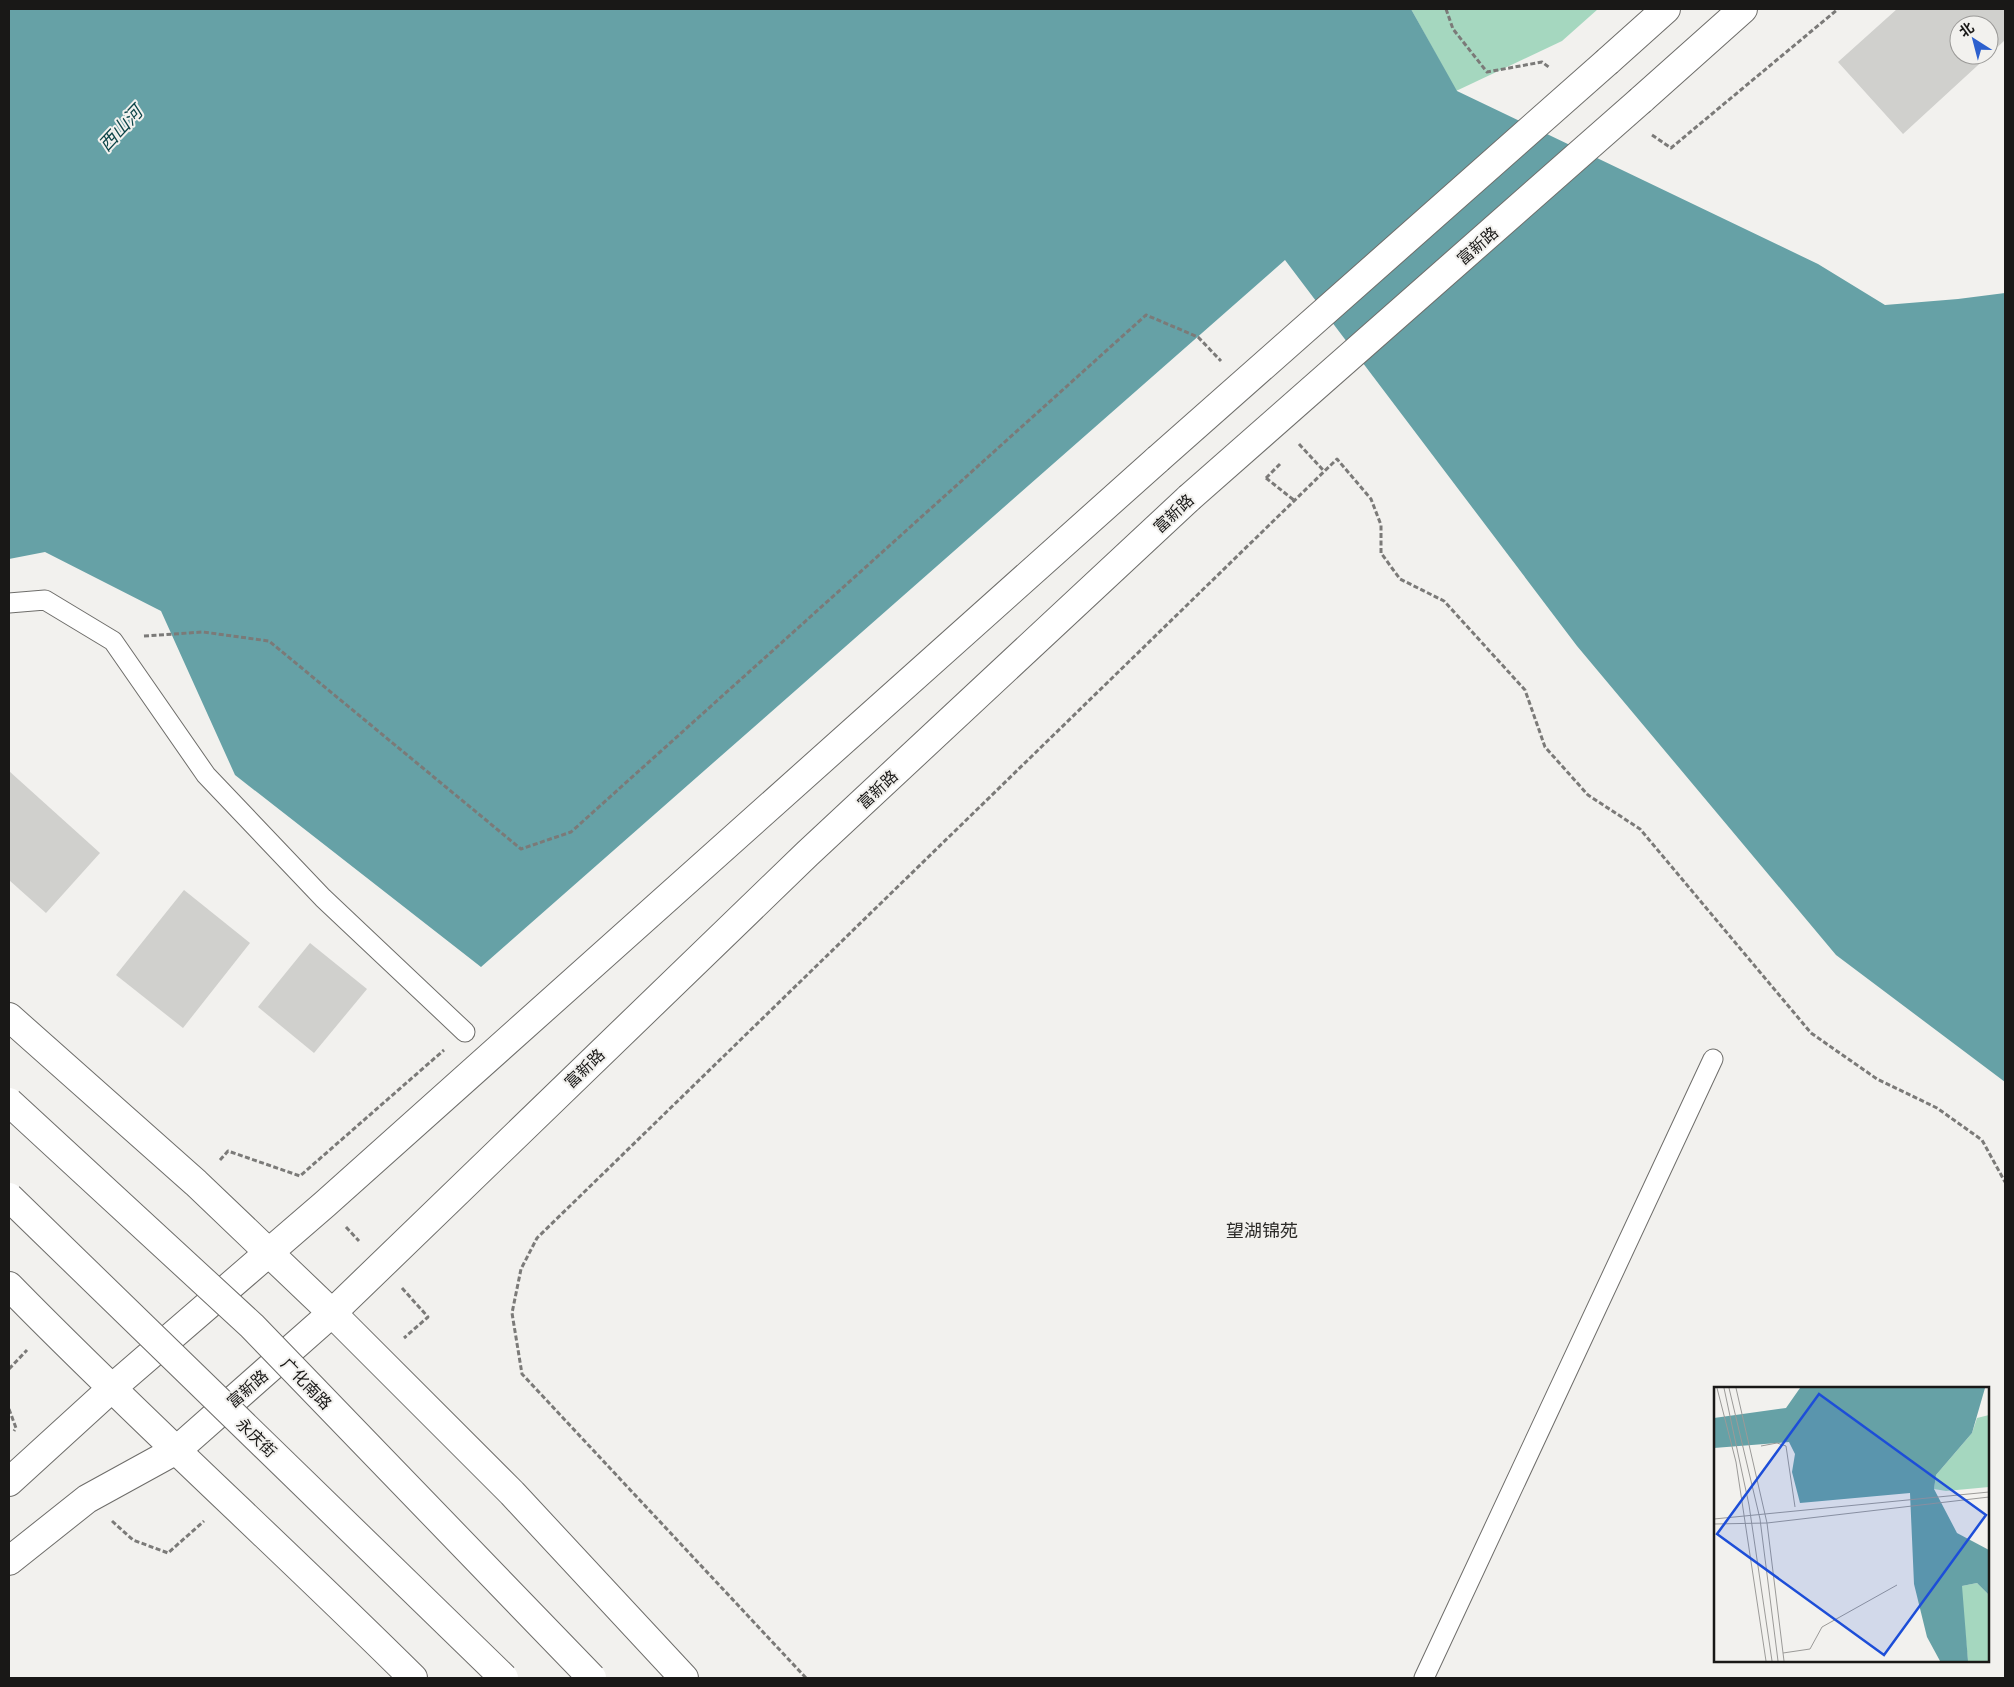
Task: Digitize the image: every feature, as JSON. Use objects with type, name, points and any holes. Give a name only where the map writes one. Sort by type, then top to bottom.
[{"type":"street","points":[[9,1482],[112,1388],[266,1252],[332,1197],[1158,459],[1666,9]]},
{"type":"street","name":"富新路","points":[[9,1561],[87,1499],[178,1449],[332,1313],[807,854],[1189,498],[1642,100],[1742,9]]},
{"type":"street","points":[[9,1017],[196,1183],[266,1252],[332,1313],[512,1493],[684,1678]]},
{"type":"street","name":"广化南路","points":[[9,1102],[252,1326],[592,1678]]},
{"type":"street","name":"永庆街","points":[[9,1197],[504,1678]]},
{"type":"street","points":[[9,1286],[49,1327],[178,1449],[413,1678]]},
{"type":"lane","points":[[9,603],[45,600],[112,641],[206,775],[323,898],[465,1032]]},
{"type":"lane","points":[[1424,1678],[1713,1059]]},
{"type":"path","points":[[112,641],[155,634],[203,632],[269,641],[521,849],[571,832],[1146,315],[1198,337],[1224,365]]},
{"type":"path","points":[[1298,443],[1324,471]]},
{"type":"path","points":[[806,1678],[522,1374],[512,1313],[521,1269],[537,1238],[1337,459],[1371,499],[1381,525],[1381,553],[1400,578],[1444,601],[1525,690],[1545,746],[1588,795],[1640,829],[1810,1033],[1876,1079],[1937,1108],[1982,1140],[2005,1182]]},
{"type":"path","points":[[1266,478],[1295,501]]},
{"type":"path","points":[[196,1183],[228,1151],[300,1176],[465,1032]]},
{"type":"path","points":[[9,1369],[49,1327]]},
{"type":"path","points":[[9,1409],[16,1428],[9,1436]]},
{"type":"green space","points":[[1411,9],[1598,9],[1562,41],[1456,91]]},
{"type":"water","name":"西山河","points":[[9,9],[1411,9],[1457,91],[1818,264],[1885,305],[2005,293],[2005,1082],[1836,955],[1577,646],[1285,260],[481,967],[235,775],[161,611],[45,552],[9,559]]},
{"type":"building","points":[[1897,9],[2005,9],[2005,40],[1999,46],[1999,15],[1949,15],[1949,65],[1978,65],[1903,134],[1838,62]]},
{"type":"building","points":[[9,771],[100,853],[46,913],[9,880]]},
{"type":"building","points":[[184,890],[250,943],[183,1028],[116,975]]},
{"type":"building","points":[[310,943],[367,989],[314,1053],[258,1007]]},
{"type":"district","name":"望湖锦苑","points":[[1262,1230]]}]
